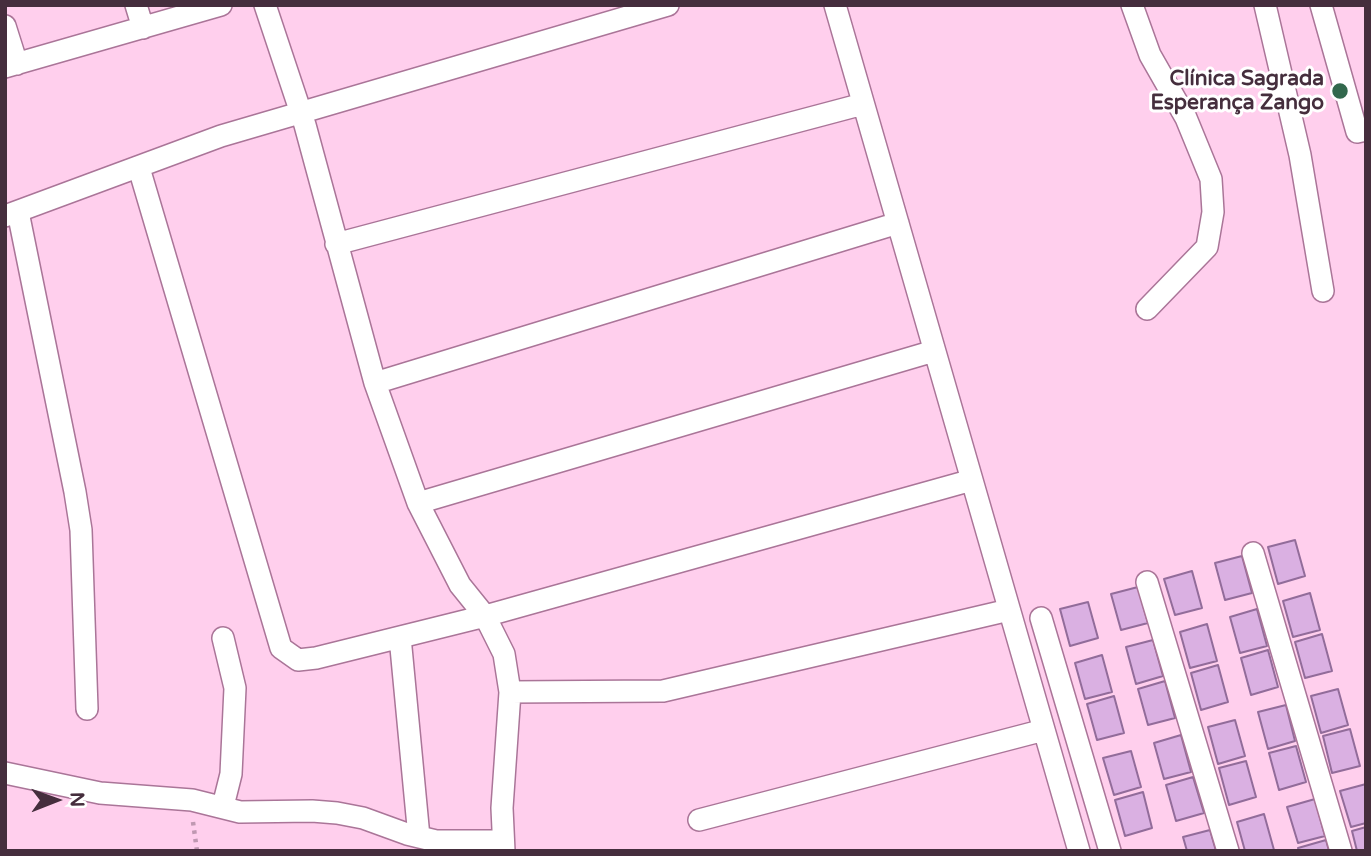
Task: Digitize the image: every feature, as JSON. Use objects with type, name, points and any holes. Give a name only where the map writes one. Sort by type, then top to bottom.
[{"type":"street","points":[[136,5],[143,28]]},
{"type":"street","points":[[5,26],[11,66],[221,5]]},
{"type":"street","points":[[5,773],[100,793],[192,800],[240,812],[337,813],[363,818],[436,841],[504,846],[502,808],[510,692],[504,654],[485,616],[460,585],[418,503],[376,383],[301,113],[265,5]]},
{"type":"street","points":[[87,709],[81,530],[75,492],[12,214],[221,136],[668,5]]},
{"type":"street","points":[[835,5],[1079,851]]},
{"type":"street","points":[[1132,5],[1150,55],[1186,118],[1211,179],[1213,212],[1207,247],[1147,309]]},
{"type":"street","points":[[1265,5],[1300,155],[1323,291]]},
{"type":"street","points":[[1321,5],[1357,132],[1366,130]]},
{"type":"street","points":[[336,244],[863,104]]},
{"type":"street","points":[[139,168],[281,648],[298,660],[485,616],[972,480]]},
{"type":"street","points":[[376,383],[898,223]]},
{"type":"street","points":[[418,503],[934,351]]},
{"type":"street","points":[[1254,553],[1341,851]]},
{"type":"street","points":[[1147,582],[1228,851]]},
{"type":"street","points":[[510,692],[663,691],[1009,610]]},
{"type":"street","points":[[1041,618],[1110,851]]},
{"type":"street","points":[[400,637],[419,837]]},
{"type":"street","points":[[223,638],[235,688],[231,774],[223,806]]},
{"type":"street","points":[[699,820],[1044,730]]},
{"type":"path","points":[[192,800],[197,851]]},
{"type":"building","points":[[1295,540],[1305,576],[1278,584],[1268,547]]},
{"type":"building","points":[[1242,556],[1252,593],[1225,600],[1215,563]]},
{"type":"building","points":[[1192,571],[1202,608],[1175,615],[1164,579]]},
{"type":"building","points":[[1138,587],[1148,623],[1121,630],[1111,594]]},
{"type":"building","points":[[1310,593],[1320,630],[1293,637],[1283,601]]},
{"type":"building","points":[[1088,602],[1098,638],[1070,646],[1060,609]]},
{"type":"building","points":[[1257,609],[1267,646],[1240,653],[1230,617]]},
{"type":"building","points":[[1207,624],[1217,661],[1190,668],[1180,632]]},
{"type":"building","points":[[1322,634],[1332,671],[1305,678],[1295,642]]},
{"type":"building","points":[[1153,640],[1163,676],[1136,684],[1126,647]]},
{"type":"building","points":[[1268,650],[1278,687],[1251,695],[1241,658]]},
{"type":"building","points":[[1102,655],[1112,692],[1085,699],[1075,663]]},
{"type":"building","points":[[1218,665],[1228,702],[1201,710],[1191,673]]},
{"type":"building","points":[[1165,681],[1175,718],[1148,725],[1138,689]]},
{"type":"building","points":[[1338,689],[1348,725],[1321,733],[1311,696]]},
{"type":"building","points":[[1114,696],[1124,733],[1097,740],[1087,704]]},
{"type":"building","points":[[1286,705],[1295,741],[1268,749],[1258,712]]},
{"type":"building","points":[[1235,720],[1245,756],[1218,764],[1208,727]]},
{"type":"building","points":[[1350,729],[1360,766],[1332,773],[1323,736]]},
{"type":"building","points":[[1181,735],[1191,772],[1164,779],[1154,743]]},
{"type":"building","points":[[1296,746],[1306,782],[1279,790],[1269,753]]},
{"type":"building","points":[[1131,751],[1141,787],[1114,795],[1103,758]]},
{"type":"building","points":[[1246,761],[1256,797],[1229,805],[1219,768]]},
{"type":"building","points":[[1193,777],[1204,813],[1176,821],[1166,785]]},
{"type":"building","points":[[1366,784],[1366,823],[1351,827],[1340,791]]},
{"type":"building","points":[[1143,792],[1152,828],[1125,836],[1115,800]]},
{"type":"building","points":[[1315,799],[1325,836],[1298,843],[1287,807]]},
{"type":"building","points":[[1264,814],[1274,850],[1245,851],[1237,822]]},
{"type":"building","points":[[1366,827],[1366,851],[1357,851],[1352,831]]},
{"type":"building","points":[[1210,830],[1216,851],[1187,851],[1183,837]]},
{"type":"building","points":[[1326,840],[1329,851],[1299,851],[1298,848]]},
{"type":"place","name":"Clínica Sagrada Esperança Zango","points":[[1340,91]]}]
